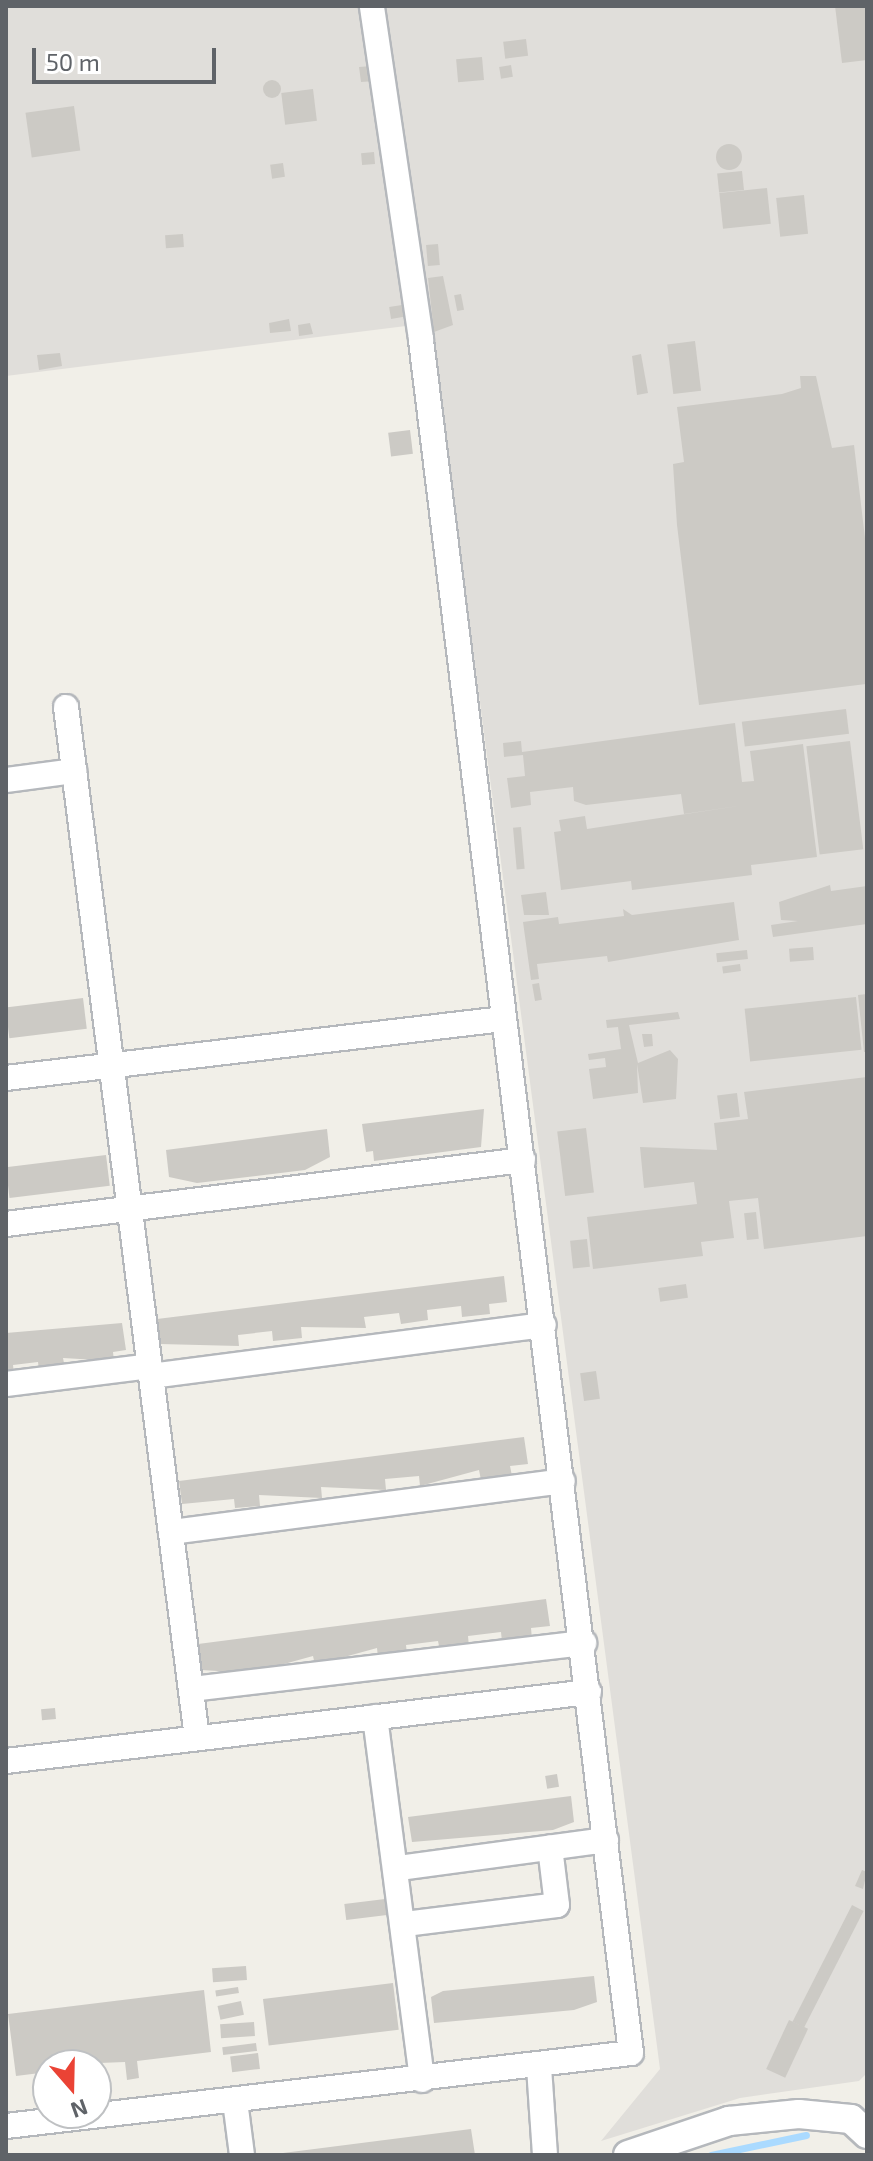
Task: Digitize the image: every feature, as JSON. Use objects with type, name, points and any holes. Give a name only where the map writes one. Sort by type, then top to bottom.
[{"type":"street","points":[[6,2126],[539,2067],[631,2053],[544,1325],[372,6]]},
{"type":"street","points":[[66,707],[197,1738]]},
{"type":"street","points":[[6,780],[74,771]]},
{"type":"street","points":[[6,1078],[503,1019]]},
{"type":"street","points":[[6,1224],[523,1160]]},
{"type":"street","points":[[6,1384],[151,1371],[544,1325]]},
{"type":"street","points":[[171,1532],[563,1481]]},
{"type":"street","points":[[192,1689],[584,1643]]},
{"type":"street","points":[[6,1761],[589,1692]]},
{"type":"street","points":[[375,1717],[399,1868],[422,2080]]},
{"type":"street","points":[[399,1868],[606,1840]]},
{"type":"street","points":[[405,1924],[557,1905],[550,1847]]},
{"type":"street","points":[[539,2067],[545,2155]]},
{"type":"street","points":[[235,2101],[242,2155]]},
{"type":"street","points":[[628,2155],[729,2121],[799,2114],[862,2119]]},
{"type":"shaded area","points":[[6,6],[867,6],[867,2073],[859,2081],[740,2098],[601,2141],[660,2069],[430,323],[6,376]]},
{"type":"building","points":[[835,6],[867,6],[867,60],[842,63]]},
{"type":"building","points":[[526,39],[528,56],[505,59],[503,42]]},
{"type":"building","points":[[482,57],[484,80],[458,82],[456,59]]},
{"type":"building","points":[[511,65],[513,77],[501,79],[499,67]]},
{"type":"building","points":[[372,66],[375,81],[361,82],[359,67]]},
{"type":"building","points":[[272,80],[281,89],[272,98],[263,89]]},
{"type":"building","points":[[313,89],[317,121],[285,125],[281,93]]},
{"type":"building","points":[[74,106],[80,151],[32,157],[25,113]]},
{"type":"building","points":[[729,144],[738,148],[742,157],[738,166],[729,170],[720,166],[716,157],[720,148]]},
{"type":"building","points":[[374,152],[375,164],[362,165],[361,153]]},
{"type":"building","points":[[283,163],[285,177],[272,179],[270,165]]},
{"type":"building","points":[[742,171],[744,190],[719,193],[717,174]]},
{"type":"building","points":[[767,188],[771,224],[723,229],[719,193]]},
{"type":"building","points":[[804,195],[808,234],[780,237],[776,198]]},
{"type":"building","points":[[183,234],[184,247],[166,248],[165,235]]},
{"type":"building","points":[[438,244],[440,265],[428,266],[426,245]]},
{"type":"building","points":[[443,276],[453,325],[434,332],[428,278]]},
{"type":"building","points":[[461,294],[464,310],[457,311],[454,295]]},
{"type":"building","points":[[402,305],[404,317],[391,319],[389,307]]},
{"type":"building","points":[[289,319],[291,331],[270,333],[269,323]]},
{"type":"building","points":[[310,323],[313,334],[299,336],[298,325]]},
{"type":"building","points":[[695,341],[701,391],[673,394],[667,344]]},
{"type":"building","points":[[60,353],[62,366],[39,370],[37,355]]},
{"type":"building","points":[[641,354],[648,393],[637,395],[632,356]]},
{"type":"building","points":[[800,376],[816,376],[832,448],[854,445],[867,555],[866,684],[699,705],[677,525],[673,464],[684,462],[677,407],[782,394],[801,388]]},
{"type":"building","points":[[410,430],[413,454],[391,457],[388,433]]},
{"type":"building","points":[[846,709],[849,734],[745,747],[742,722]]},
{"type":"building","points":[[735,723],[742,782],[754,781],[750,751],[803,744],[817,857],[751,865],[752,875],[632,890],[631,881],[561,890],[554,832],[561,831],[559,820],[585,816],[587,829],[745,805],[684,814],[681,794],[586,805],[574,801],[573,787],[530,792],[531,805],[511,808],[507,778],[525,776],[523,755],[504,757],[503,743],[521,741],[522,752]]},
{"type":"building","points":[[850,741],[863,849],[820,855],[806,746]]},
{"type":"building","points":[[521,827],[525,869],[517,870],[513,828]]},
{"type":"building","points":[[830,885],[831,891],[867,886],[867,924],[773,937],[771,925],[798,921],[781,920],[779,902]]},
{"type":"building","points":[[546,892],[549,915],[524,915],[521,895]]},
{"type":"building","points":[[734,902],[739,940],[608,962],[607,956],[537,964],[539,979],[531,980],[523,922],[558,917],[559,924],[624,916],[623,909],[632,915]]},
{"type":"building","points":[[813,947],[814,960],[790,962],[789,949]]},
{"type":"building","points":[[747,950],[748,959],[717,962],[716,953]]},
{"type":"building","points":[[740,964],[741,971],[723,973],[722,967]]},
{"type":"building","points":[[539,983],[542,1000],[535,1001],[532,984]]},
{"type":"building","points":[[867,994],[867,1052],[864,1052],[858,995]]},
{"type":"building","points":[[856,997],[862,1050],[750,1061],[745,1009]]},
{"type":"building","points":[[83,998],[87,1029],[9,1038],[6,1007]]},
{"type":"building","points":[[678,1012],[680,1019],[629,1025],[638,1063],[670,1050],[678,1059],[676,1099],[643,1103],[637,1064],[638,1093],[593,1099],[589,1069],[606,1067],[605,1058],[589,1060],[588,1054],[621,1049],[618,1027],[607,1028],[606,1020]]},
{"type":"building","points":[[642,1034],[652,1034],[653,1046],[644,1047]]},
{"type":"building","points":[[867,1077],[867,1236],[764,1249],[758,1198],[729,1201],[734,1238],[701,1242],[703,1256],[593,1269],[587,1217],[697,1204],[694,1182],[644,1188],[640,1147],[717,1150],[714,1123],[748,1119],[744,1092]]},
{"type":"building","points":[[737,1093],[740,1117],[720,1119],[717,1095]]},
{"type":"building","points":[[484,1109],[481,1147],[374,1161],[373,1151],[366,1152],[362,1124]]},
{"type":"building","points":[[586,1128],[594,1193],[565,1196],[557,1132]]},
{"type":"building","points":[[327,1129],[330,1157],[305,1170],[197,1183],[169,1177],[166,1150]]},
{"type":"building","points":[[106,1155],[110,1186],[10,1198],[6,1167]]},
{"type":"building","points":[[756,1212],[759,1239],[747,1240],[744,1213]]},
{"type":"building","points":[[587,1239],[590,1267],[573,1269],[570,1241]]},
{"type":"building","points":[[504,1276],[507,1302],[489,1304],[490,1314],[462,1317],[461,1306],[427,1310],[428,1320],[401,1324],[399,1313],[364,1317],[366,1328],[301,1327],[302,1338],[273,1341],[272,1331],[238,1335],[239,1346],[160,1344],[157,1319]]},
{"type":"building","points":[[686,1284],[688,1298],[660,1302],[658,1288]]},
{"type":"building","points":[[122,1323],[126,1350],[113,1352],[114,1361],[63,1358],[65,1368],[39,1371],[38,1362],[13,1365],[14,1374],[6,1375],[6,1333]]},
{"type":"building","points":[[596,1371],[600,1399],[584,1401],[580,1373]]},
{"type":"building","points":[[524,1437],[528,1464],[510,1466],[512,1476],[481,1480],[479,1470],[420,1486],[419,1476],[385,1479],[386,1490],[321,1487],[322,1498],[259,1495],[260,1506],[235,1508],[234,1499],[182,1504],[179,1481]]},
{"type":"building","points":[[546,1599],[550,1626],[531,1628],[532,1639],[502,1642],[501,1632],[468,1636],[469,1647],[440,1651],[438,1641],[406,1645],[407,1654],[378,1658],[377,1648],[315,1665],[313,1656],[251,1673],[201,1670],[198,1644]]},
{"type":"building","points":[[55,1708],[56,1719],[42,1720],[41,1709]]},
{"type":"building","points":[[557,1774],[559,1787],[547,1789],[545,1776]]},
{"type":"building","points":[[571,1796],[574,1822],[553,1830],[412,1842],[408,1817]]},
{"type":"building","points":[[862,1870],[867,1872],[863,1889],[855,1886]]},
{"type":"building","points":[[385,1899],[387,1915],[346,1920],[344,1904]]},
{"type":"building","points":[[852,1905],[864,1911],[804,2028],[793,2022]]},
{"type":"building","points":[[246,1966],[247,1980],[213,1982],[212,1968]]},
{"type":"building","points":[[594,1976],[597,2002],[574,2010],[434,2023],[431,1997],[443,1991]]},
{"type":"building","points":[[393,1983],[399,2030],[269,2046],[263,1999]]},
{"type":"building","points":[[238,1987],[239,1993],[216,1997],[215,1991]]},
{"type":"building","points":[[204,1990],[211,2052],[137,2061],[139,2078],[127,2080],[125,2062],[112,2063],[112,2049],[32,2049],[32,2074],[16,2076],[8,2014]]},
{"type":"building","points":[[241,2001],[244,2015],[220,2020],[218,2006]]},
{"type":"building","points":[[789,2020],[808,2029],[785,2078],[766,2069]]},
{"type":"building","points":[[254,2022],[255,2036],[221,2038],[220,2024]]},
{"type":"building","points":[[256,2043],[257,2051],[223,2055],[222,2047]]},
{"type":"building","points":[[258,2053],[260,2069],[232,2072],[230,2056]]},
{"type":"building","points":[[471,2129],[475,2155],[283,2153]]},
{"type":"waterway","points":[[711,2155],[806,2135]]}]
